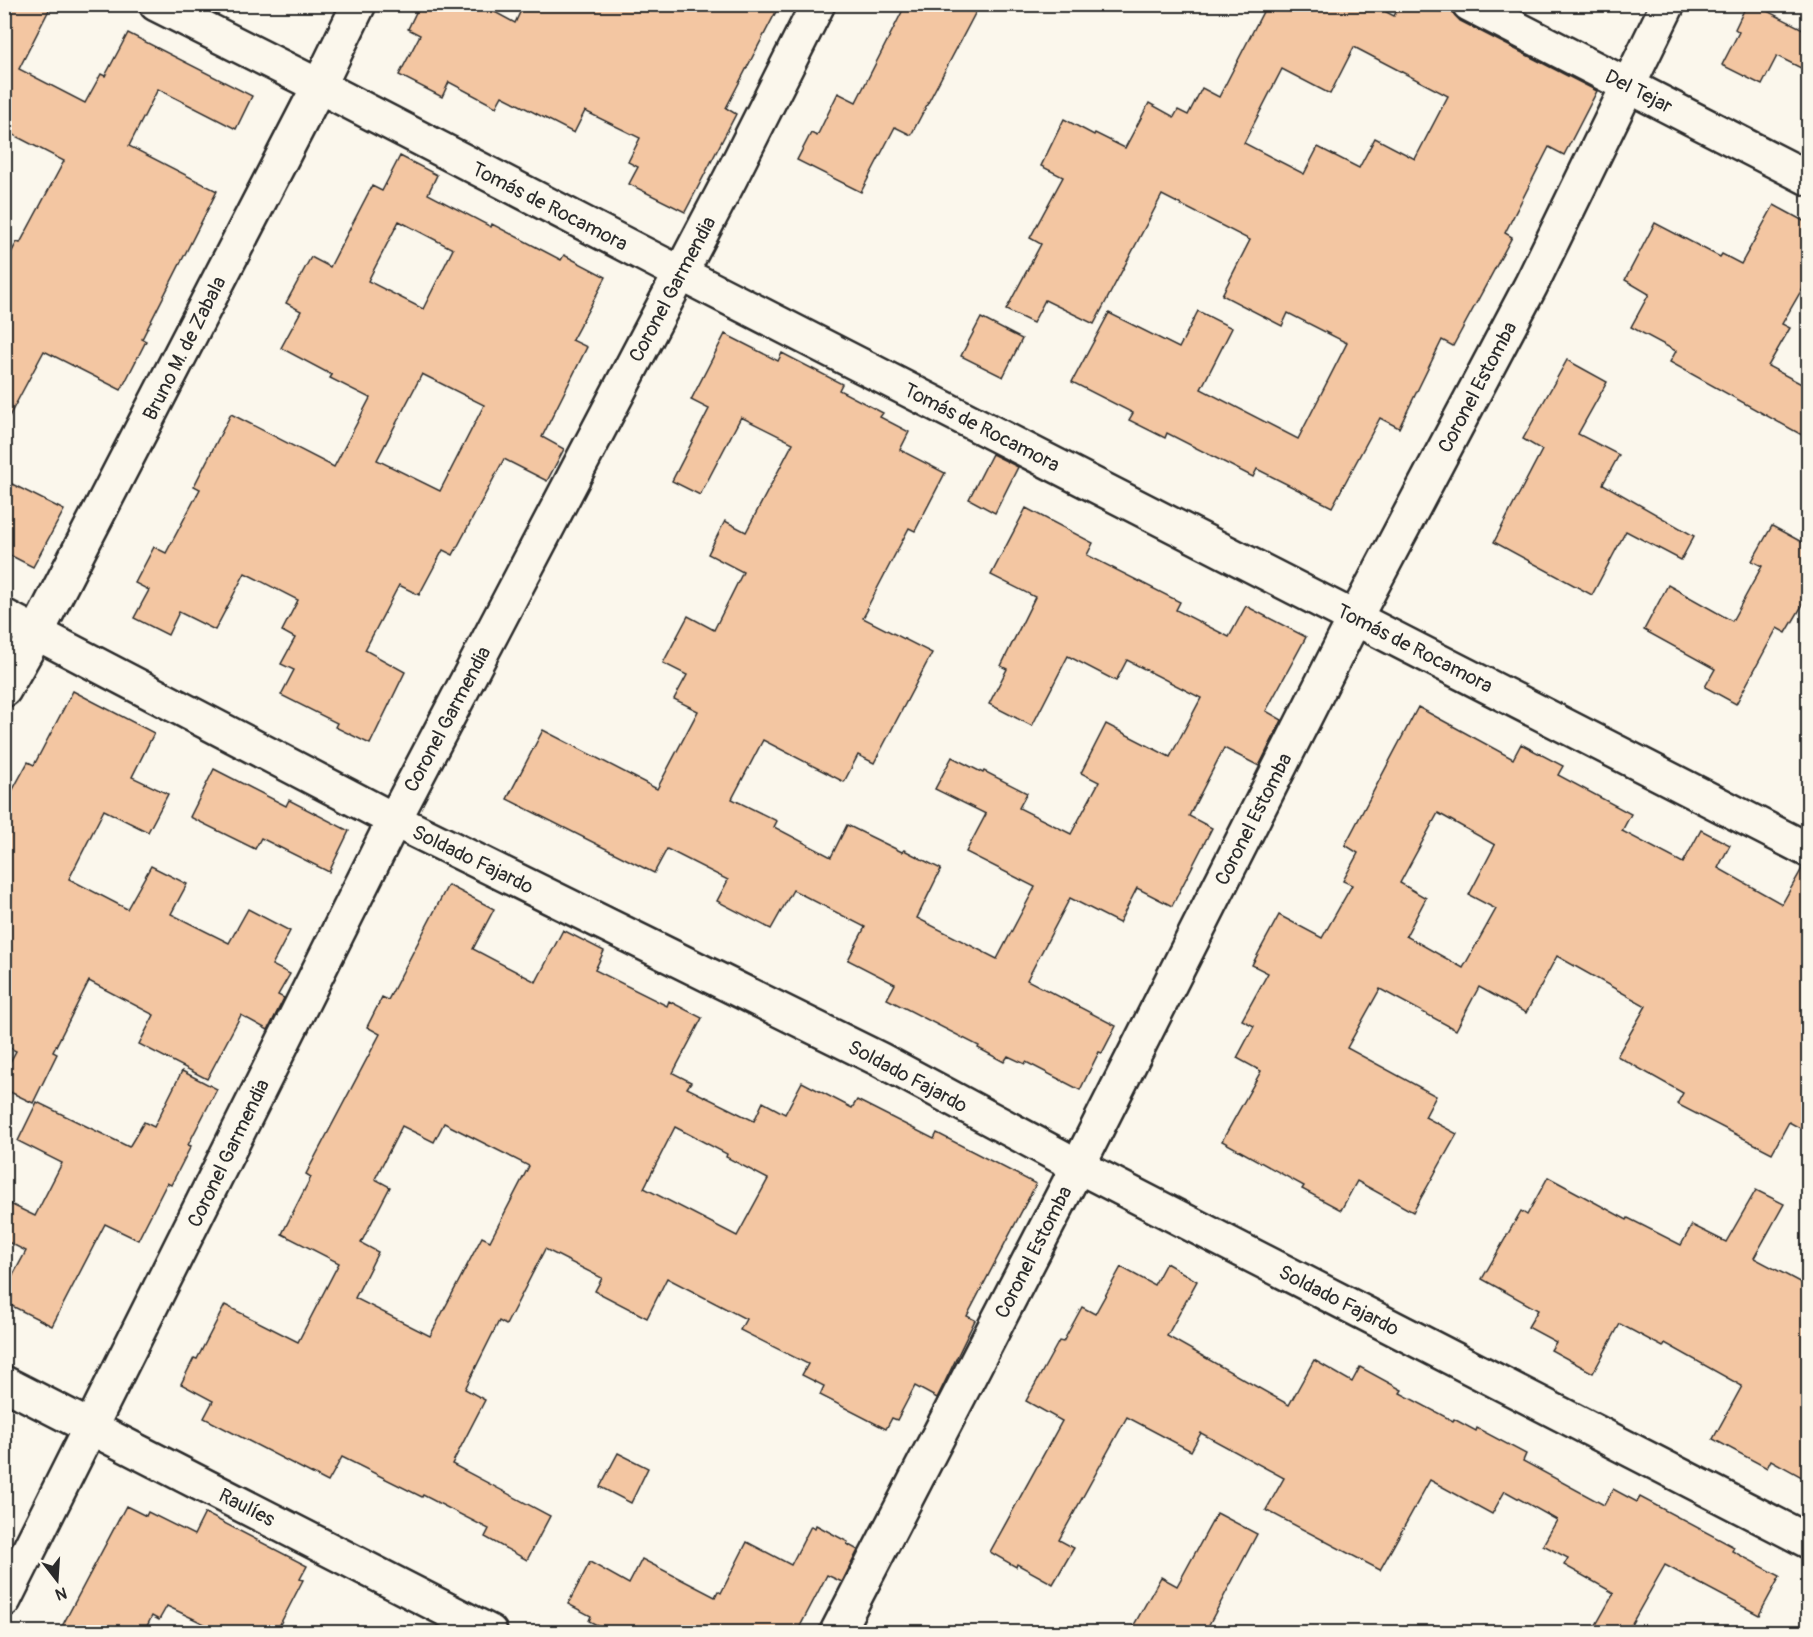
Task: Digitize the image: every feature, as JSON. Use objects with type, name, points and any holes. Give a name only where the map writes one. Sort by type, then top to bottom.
[{"type":"street","name":"Tomás de Rocamora","points":[[156,4],[1809,850]]},
{"type":"street","name":"Bruno M. de Zabala","points":[[4,690],[37,632],[319,86],[359,4]]},
{"type":"street","name":"Coronel Garmendia","points":[[4,1600],[394,820],[730,179],[818,4]]},
{"type":"street","name":"Del Tejar","points":[[1469,4],[1809,178]]},
{"type":"street","name":"Coronel Estomba","points":[[837,1632],[1078,1166],[1355,618],[1531,285],[1668,4]]},
{"type":"street","name":"Soldado Fajardo","points":[[4,615],[394,820],[879,1059],[1078,1166],[1809,1541]]},
{"type":"street","name":"Raulíes","points":[[4,1383],[92,1426],[490,1632]]},
{"type":"building","points":[[4,4],[52,4],[19,69],[85,103],[101,74],[105,76],[128,33],[252,96],[236,129],[158,89],[129,146],[217,191],[142,339],[146,341],[121,390],[44,351],[4,426],[4,266],[17,242],[20,243],[64,161],[4,130]]},
{"type":"building","points":[[420,4],[480,4],[515,23],[524,4],[780,4],[726,108],[736,114],[685,212],[629,184],[638,167],[628,162],[640,138],[585,111],[574,133],[502,96],[496,107],[449,82],[442,97],[399,75],[420,35],[408,29]]},
{"type":"building","points":[[906,4],[980,4],[911,135],[895,127],[861,192],[797,160],[811,133],[817,136],[838,93],[856,102]]},
{"type":"building","points":[[1267,4],[1371,4],[1394,16],[1400,4],[1438,4],[1452,12],[1460,21],[1597,91],[1564,155],[1549,147],[1505,233],[1512,237],[1453,346],[1442,340],[1399,428],[1380,418],[1332,507],[1257,469],[1253,477],[1167,433],[1165,438],[1129,420],[1133,413],[1072,382],[1109,313],[1179,348],[1198,311],[1232,328],[1201,389],[1298,439],[1347,343],[1288,313],[1282,326],[1222,295],[1250,240],[1162,195],[1094,324],[1045,300],[1033,323],[1006,310],[1041,244],[1030,238],[1063,177],[1041,166],[1064,119],[1125,148],[1149,103],[1174,117],[1178,110],[1188,115],[1202,88],[1219,97]],"holes":[[[1354,47],[1448,96],[1415,159],[1375,138],[1359,168],[1318,147],[1304,174],[1244,143],[1282,69],[1330,94]]]},
{"type":"building","points":[[1747,4],[1753,4],[1809,32],[1809,72],[1777,56],[1762,85],[1722,65],[1739,32],[1735,29]]},
{"type":"building","points":[[400,156],[437,175],[428,194],[561,260],[564,255],[606,277],[572,340],[587,347],[542,437],[564,449],[547,481],[504,459],[453,555],[443,550],[419,595],[399,585],[365,650],[405,672],[370,744],[335,727],[337,723],[281,695],[294,670],[281,664],[295,638],[282,631],[298,600],[245,573],[215,630],[179,612],[168,635],[134,618],[149,590],[135,583],[154,547],[166,553],[200,489],[194,486],[231,414],[334,467],[370,398],[330,378],[332,375],[281,348],[301,311],[286,303],[311,257],[330,267],[372,186],[382,191]],"holes":[[[399,221],[453,249],[423,309],[368,281]],[[422,374],[484,405],[440,491],[377,460]]]},
{"type":"building","points":[[1774,205],[1809,224],[1809,277],[1782,324],[1790,328],[1768,366],[1809,388],[1809,439],[1670,362],[1676,351],[1631,327],[1649,294],[1625,280],[1655,223],[1720,257],[1722,254],[1741,264]]},
{"type":"building","points":[[981,318],[1022,339],[1003,377],[961,356]]},
{"type":"building","points":[[725,334],[778,361],[782,353],[842,384],[839,390],[883,413],[880,417],[909,432],[900,450],[945,473],[915,531],[909,528],[863,618],[932,653],[874,763],[858,755],[844,782],[763,740],[732,799],[777,821],[774,827],[831,857],[847,825],[941,869],[917,918],[997,959],[1035,887],[966,852],[986,814],[935,789],[952,757],[1027,793],[1019,808],[1071,834],[1099,782],[1081,773],[1106,724],[1170,757],[1201,698],[1127,660],[1116,681],[1068,656],[1032,726],[989,704],[1007,669],[1001,666],[1035,597],[991,575],[1026,508],[1093,543],[1087,555],[1180,602],[1176,610],[1229,637],[1246,606],[1306,637],[1266,711],[1282,720],[1259,766],[1224,748],[1189,816],[1212,828],[1172,906],[1137,888],[1119,923],[1070,898],[1027,980],[1116,1026],[1102,1053],[1099,1052],[1080,1090],[1026,1062],[1025,1064],[1008,1056],[1004,1062],[978,1048],[979,1046],[887,999],[895,984],[848,960],[865,927],[793,890],[771,929],[717,901],[728,880],[667,849],[654,873],[507,799],[543,730],[657,789],[698,711],[674,699],[687,675],[663,663],[688,616],[714,630],[743,572],[708,554],[725,521],[746,532],[793,443],[741,417],[700,495],[672,481],[709,409],[691,400]]},
{"type":"building","points":[[1567,360],[1607,382],[1578,434],[1619,455],[1603,484],[1694,536],[1681,560],[1626,531],[1592,595],[1494,542],[1542,450],[1523,439]]},
{"type":"building","points":[[992,454],[1018,467],[995,513],[969,499]]},
{"type":"building","points":[[4,480],[64,510],[33,567],[4,552]]},
{"type":"building","points":[[1772,526],[1809,546],[1809,594],[1786,633],[1777,628],[1736,704],[1705,687],[1715,669],[1644,630],[1668,585],[1732,621],[1762,566],[1752,561]]},
{"type":"building","points":[[73,691],[154,733],[132,777],[168,794],[148,832],[104,810],[69,879],[127,909],[151,866],[187,884],[171,914],[229,943],[248,909],[290,931],[272,965],[290,974],[278,995],[284,998],[268,1030],[241,1015],[207,1079],[139,1044],[154,1015],[89,981],[53,1052],[57,1054],[33,1103],[4,1089],[4,1073],[16,1051],[4,1045],[4,806],[28,762],[34,765]]},
{"type":"building","points":[[1418,707],[1513,759],[1521,744],[1563,766],[1558,775],[1631,814],[1622,831],[1683,863],[1701,830],[1730,845],[1718,868],[1782,904],[1803,867],[1809,869],[1809,1133],[1789,1122],[1772,1153],[1677,1104],[1683,1093],[1617,1056],[1646,1006],[1557,956],[1526,1013],[1479,987],[1456,1030],[1380,989],[1347,1048],[1436,1096],[1425,1117],[1457,1134],[1413,1212],[1357,1181],[1341,1210],[1302,1189],[1304,1186],[1222,1141],[1261,1071],[1237,1058],[1254,1026],[1242,1020],[1268,973],[1252,965],[1279,915],[1322,938],[1352,885],[1343,881],[1358,853],[1345,845]],"holes":[[[1438,813],[1495,845],[1469,895],[1496,909],[1463,968],[1406,936],[1426,898],[1400,883]]]},
{"type":"building","points":[[214,769],[286,806],[289,800],[349,831],[329,872],[261,838],[255,849],[190,817]]},
{"type":"building","points":[[448,885],[494,909],[473,949],[536,982],[563,930],[604,951],[595,970],[667,1006],[669,1001],[702,1018],[673,1073],[691,1082],[687,1088],[754,1121],[763,1102],[785,1114],[802,1082],[852,1108],[857,1100],[934,1139],[937,1133],[1036,1184],[967,1316],[975,1320],[937,1398],[915,1386],[897,1420],[892,1418],[886,1429],[820,1395],[824,1386],[802,1375],[808,1364],[740,1330],[746,1319],[667,1278],[647,1318],[595,1291],[602,1278],[545,1249],[506,1325],[499,1321],[465,1389],[485,1400],[452,1464],[550,1516],[527,1560],[485,1537],[489,1529],[342,1457],[328,1482],[204,1418],[213,1401],[181,1384],[194,1358],[197,1359],[225,1305],[298,1342],[339,1263],[282,1234],[311,1177],[306,1174],[380,1034],[367,1027],[382,997],[388,1000]],"holes":[[[444,1123],[529,1166],[490,1241],[482,1237],[430,1336],[355,1298],[378,1252],[361,1243],[390,1187],[375,1179],[402,1126],[434,1142]],[[675,1127],[727,1154],[726,1157],[768,1179],[737,1236],[644,1188]]]},
{"type":"building","points":[[182,1071],[217,1089],[188,1145],[191,1146],[171,1185],[167,1183],[138,1240],[105,1224],[52,1326],[4,1302],[4,1292],[26,1251],[4,1240],[4,1201],[35,1216],[62,1163],[18,1141],[37,1102],[129,1147],[144,1122],[154,1127]]},
{"type":"building","points":[[1548,1177],[1627,1220],[1628,1218],[1681,1245],[1692,1225],[1726,1242],[1756,1190],[1784,1204],[1754,1258],[1809,1287],[1809,1481],[1771,1460],[1767,1468],[1713,1439],[1742,1386],[1665,1343],[1663,1347],[1620,1324],[1593,1373],[1551,1350],[1556,1342],[1528,1327],[1538,1310],[1482,1279],[1521,1211],[1527,1215]]},
{"type":"building","points":[[1166,1263],[1197,1281],[1167,1336],[1289,1405],[1314,1360],[1352,1382],[1360,1367],[1402,1390],[1400,1393],[1453,1421],[1454,1419],[1476,1431],[1477,1428],[1526,1454],[1523,1461],[1604,1505],[1613,1489],[1637,1502],[1640,1497],[1734,1547],[1732,1551],[1780,1576],[1759,1615],[1665,1565],[1627,1632],[1592,1632],[1614,1593],[1564,1565],[1568,1558],[1543,1545],[1557,1520],[1505,1491],[1492,1514],[1430,1480],[1380,1570],[1266,1510],[1284,1478],[1201,1433],[1191,1451],[1127,1417],[1059,1540],[1074,1548],[1053,1584],[990,1552],[1062,1421],[1026,1401],[1059,1341],[1063,1342],[1082,1307],[1095,1314],[1121,1267],[1154,1285]]},
{"type":"building","points":[[618,1453],[648,1468],[631,1503],[600,1487]]},
{"type":"building","points":[[126,1506],[146,1516],[148,1512],[194,1535],[205,1513],[307,1566],[300,1579],[303,1580],[276,1632],[221,1632],[167,1606],[159,1620],[152,1616],[144,1632],[59,1632]]},
{"type":"building","points":[[1217,1513],[1257,1534],[1205,1632],[1130,1632],[1161,1577],[1177,1586]]},
{"type":"building","points":[[816,1525],[858,1550],[842,1582],[827,1575],[797,1632],[611,1632],[589,1621],[591,1616],[568,1604],[590,1562],[629,1584],[642,1559],[715,1597],[718,1591],[721,1593],[747,1542],[791,1565],[811,1526],[815,1528]]}]
